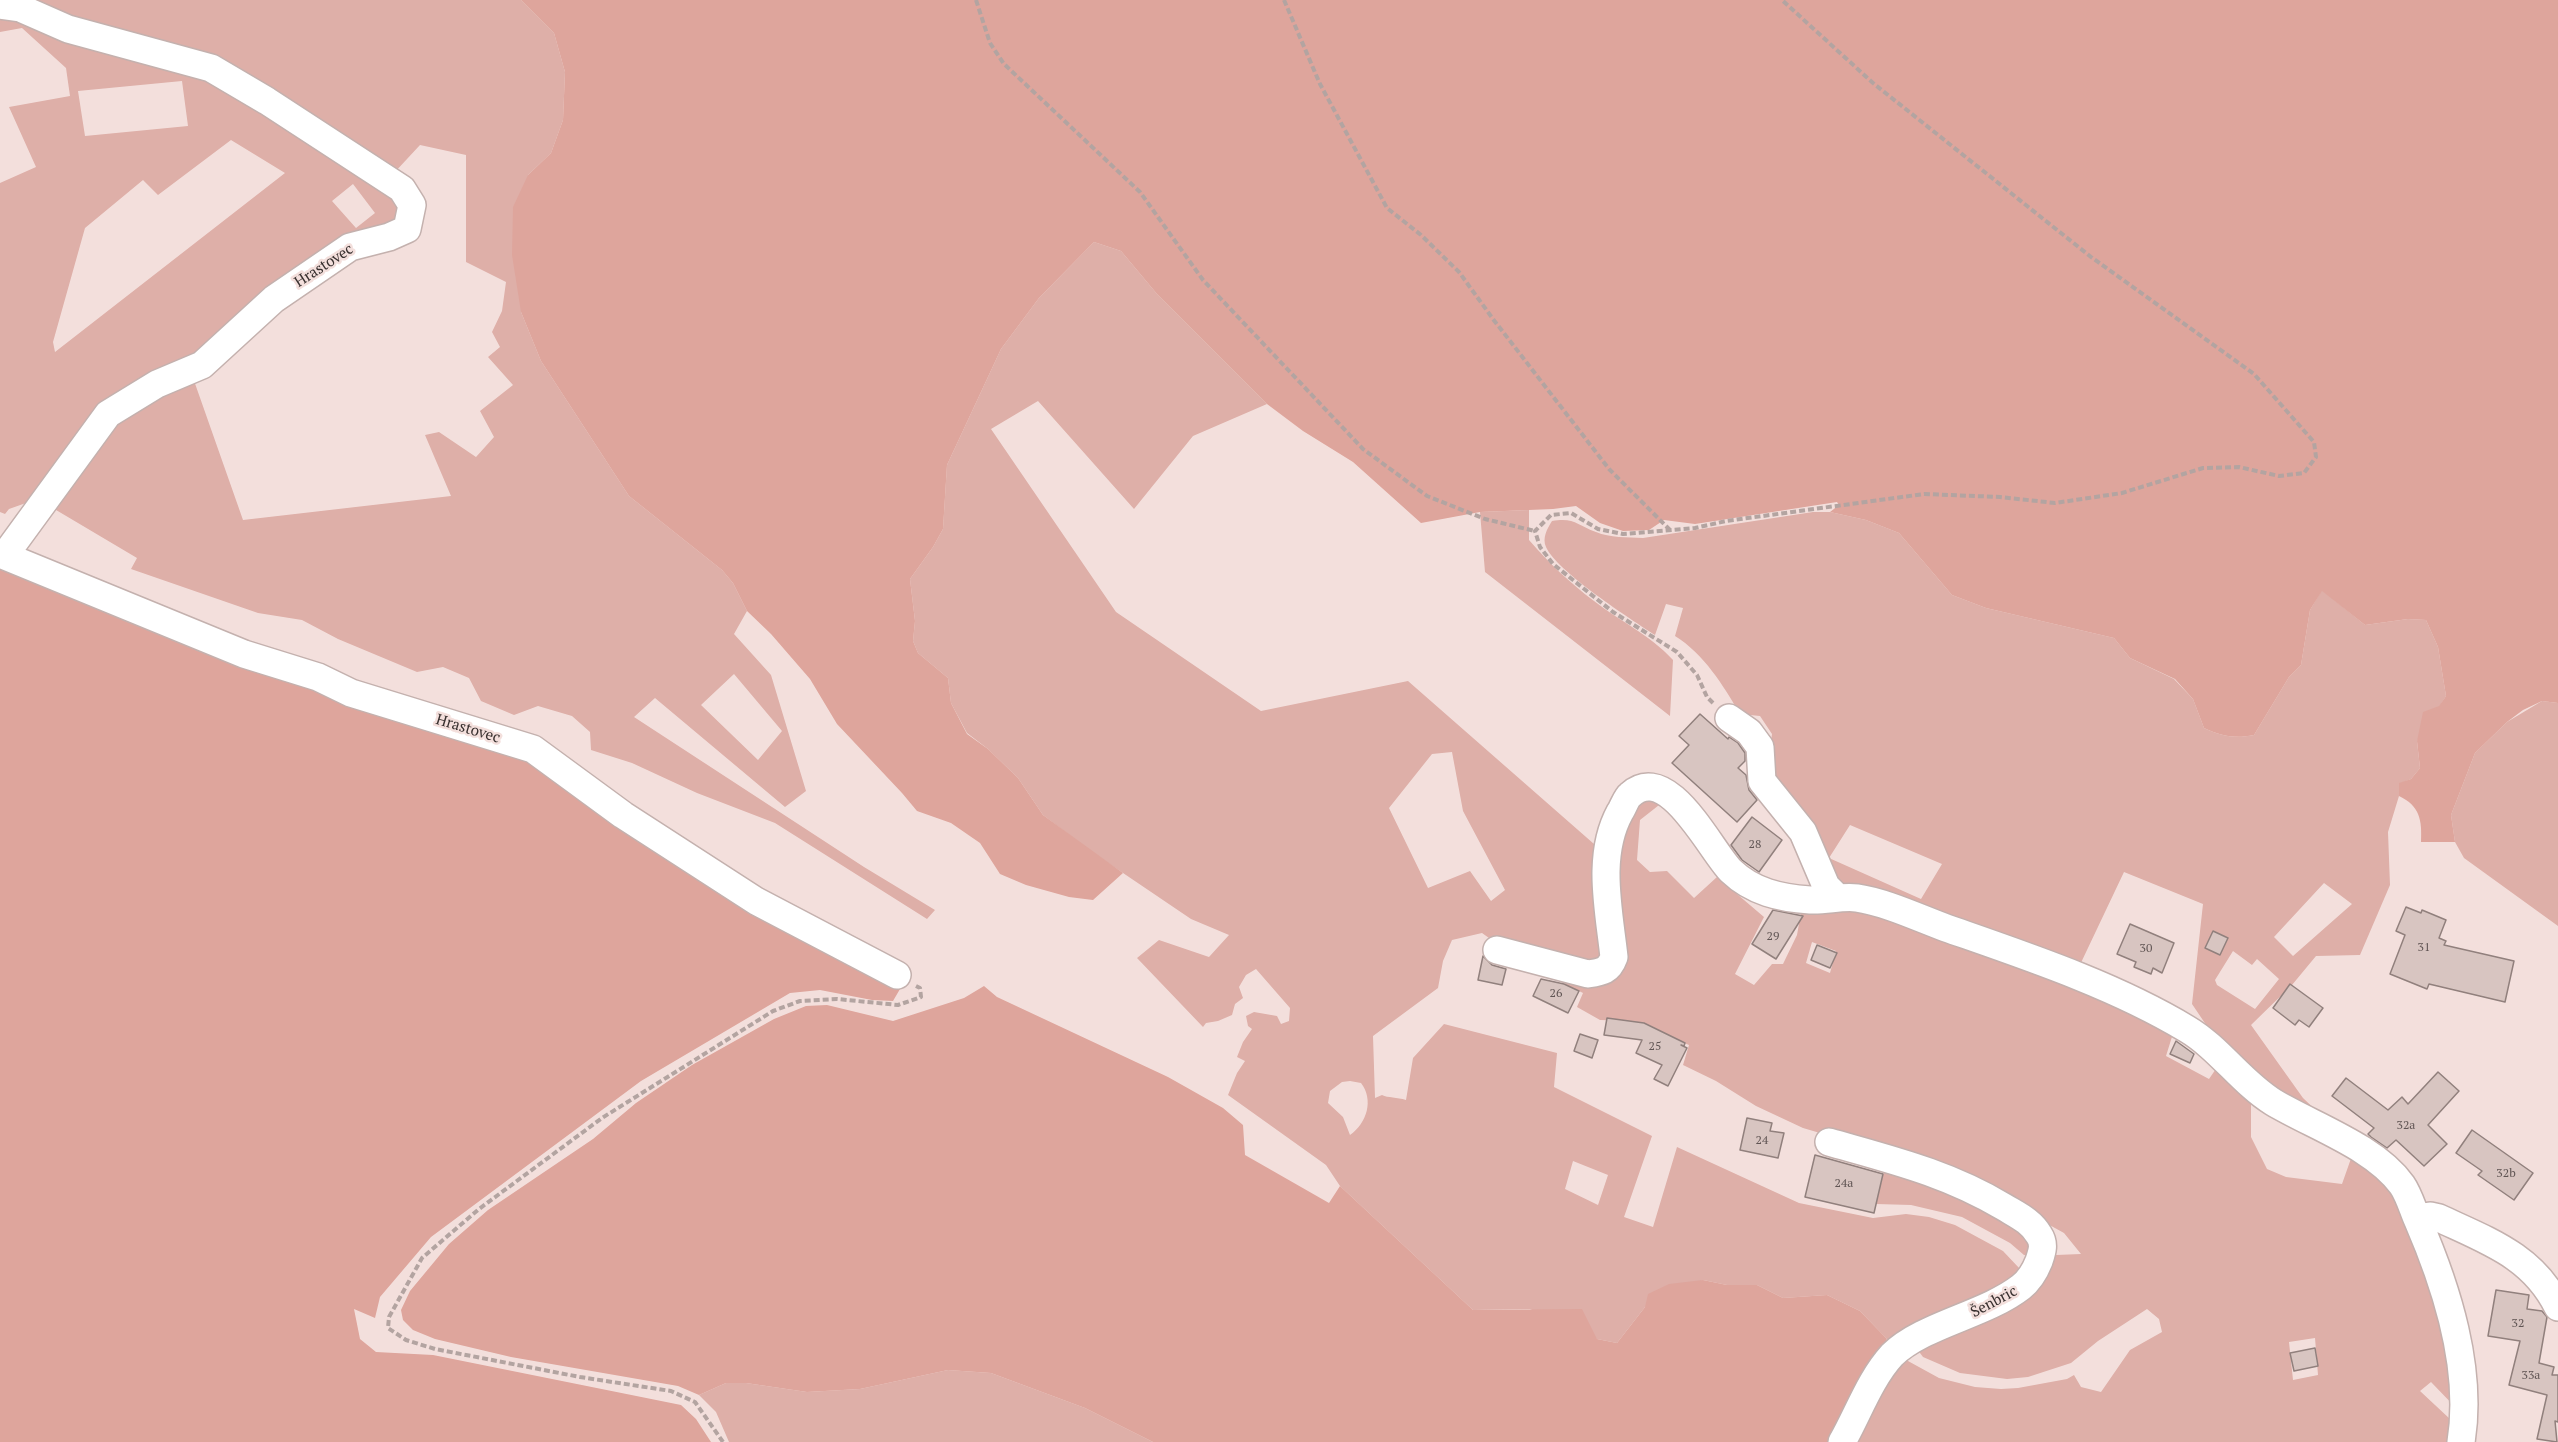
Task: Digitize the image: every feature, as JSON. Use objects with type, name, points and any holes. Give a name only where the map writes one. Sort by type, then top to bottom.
[{"type":"street","name":"Hrastovec","points":[[0,5],[20,8],[68,29],[211,68],[267,101],[402,189],[412,205],[408,229],[389,237],[350,247],[274,299],[202,365],[157,384],[108,414],[47,501],[2,555],[244,654],[318,676],[351,693],[533,750],[623,815],[756,901],[897,975]]},
{"type":"street","points":[[1729,718],[1749,732],[1760,747],[1762,781],[1803,832],[1826,886],[1838,898]]},
{"type":"street","points":[[1497,950],[1588,974],[1602,972],[1611,966],[1614,957],[1606,881],[1607,854],[1614,824],[1630,795],[1646,788],[1665,791],[1684,806],[1732,872],[1763,893],[1813,901],[1858,898],[1997,946],[2132,1000],[2189,1030],[2221,1056],[2259,1093],[2301,1119],[2350,1143],[2383,1164],[2403,1186],[2417,1218],[2452,1317],[2463,1390],[2465,1418],[2461,1442]]},
{"type":"street","name":"Šenbric","points":[[1829,1142],[1933,1171],[1984,1195],[2028,1221],[2040,1236],[2043,1249],[2034,1272],[2023,1286],[1999,1302],[1914,1340],[1893,1354],[1877,1374],[1842,1442]]},
{"type":"street","points":[[2417,1218],[2430,1216],[2439,1218],[2504,1248],[2529,1266],[2548,1288],[2558,1307]]},
{"type":"path","points":[[976,0],[990,43],[1004,64],[1140,192],[1203,280],[1363,449],[1426,496],[1485,519],[1535,531]]},
{"type":"path","points":[[1284,0],[1320,84],[1387,208],[1421,235],[1459,272],[1521,357],[1609,469],[1671,530]]},
{"type":"path","points":[[1535,531],[1551,515],[1571,513],[1598,529],[1623,534],[1671,530],[1790,511],[1924,494],[2000,497],[2055,503],[2122,493],[2203,468],[2239,467],[2279,476],[2304,473],[2316,457],[2314,442],[2254,374],[2091,257],[1873,83],[1782,0]]},
{"type":"path","points":[[1535,531],[1540,547],[1553,564],[1613,612],[1677,652],[1697,675],[1707,697],[1729,718]]},
{"type":"path","points":[[723,1442],[695,1402],[671,1391],[580,1377],[435,1349],[406,1340],[388,1328],[389,1317],[422,1258],[479,1209],[602,1118],[773,1011],[801,1001],[837,999],[898,1005],[921,997],[920,988],[897,975]]},
{"type":"shaded area","points":[[13,0],[521,0],[554,33],[565,72],[563,120],[551,153],[528,175],[521,312],[541,361],[629,496],[722,570],[733,583],[747,611],[734,634],[771,675],[806,791],[785,807],[655,698],[634,717],[864,867],[935,910],[927,919],[775,823],[697,793],[632,763],[591,750],[590,732],[572,716],[538,706],[514,715],[481,701],[469,678],[443,667],[417,672],[338,639],[302,620],[258,613],[131,569],[137,558],[51,507],[115,417],[192,375],[243,520],[451,496],[425,435],[439,432],[476,457],[494,437],[480,411],[513,385],[488,357],[500,347],[492,332],[502,311],[506,282],[466,262],[466,155],[420,145],[394,173],[258,85]],"holes":[[[734,674],[782,731],[758,760],[701,705]]]},
{"type":"shaded area","points":[[521,0],[2558,0],[2558,703],[2542,701],[2523,710],[2475,753],[2451,815],[2455,842],[2421,842],[2418,814],[2411,804],[2399,796],[2399,783],[2411,779],[2420,768],[2417,741],[2423,712],[2439,706],[2446,696],[2438,647],[2426,620],[2408,619],[2365,625],[2322,591],[2310,610],[2301,665],[2289,677],[2254,735],[2234,737],[2204,728],[2193,699],[2175,679],[2130,658],[2114,638],[1986,608],[1952,595],[1899,533],[1866,520],[1830,512],[1839,505],[1837,502],[1695,524],[1664,520],[1649,530],[1623,531],[1600,523],[1576,506],[1480,512],[1421,523],[1353,462],[1303,431],[1267,404],[1157,294],[1121,251],[1094,242],[1039,298],[1001,349],[947,465],[943,529],[910,579],[915,621],[913,641],[918,653],[948,678],[951,703],[967,734],[988,749],[1018,778],[1043,815],[1123,873],[1093,900],[1069,897],[1026,885],[1000,874],[980,843],[951,823],[917,811],[837,724],[810,679],[771,634],[747,611],[733,583],[722,570],[629,496],[541,361],[521,312],[512,255],[513,207],[528,175],[551,153],[563,120],[565,72],[554,33]]},
{"type":"shaded area","points":[[0,10],[204,72],[379,181],[403,213],[390,225],[219,345],[155,378],[40,498],[9,509],[5,514],[0,512],[0,183],[36,167],[9,107],[70,96],[66,68],[22,28],[0,32]],"holes":[[[182,81],[188,126],[85,136],[78,91]],[[231,140],[285,173],[55,352],[53,342],[85,228],[143,180],[158,195]],[[353,184],[375,213],[356,228],[332,201]]]},
{"type":"shaded area","points":[[1094,242],[1121,251],[1157,294],[1267,404],[1193,436],[1134,509],[1038,401],[991,429],[1116,612],[1261,711],[1408,681],[1602,851],[1606,960],[1592,967],[1503,948],[1482,933],[1452,940],[1443,961],[1438,988],[1373,1036],[1375,1098],[1382,1095],[1406,1100],[1413,1058],[1444,1024],[1557,1053],[1554,1087],[1652,1136],[1624,1217],[1653,1227],[1677,1147],[1799,1203],[1873,1218],[1906,1214],[1929,1217],[1955,1225],[2003,1251],[2020,1269],[2010,1289],[1896,1339],[1887,1339],[1860,1311],[1827,1295],[1783,1298],[1757,1285],[1727,1285],[1703,1280],[1645,1307],[1617,1343],[1597,1339],[1530,1309],[1473,1310],[1340,1186],[1326,1165],[1228,1095],[1245,1061],[1237,1057],[1252,1029],[1248,1026],[1246,1016],[1254,1012],[1277,1016],[1281,1024],[1289,1021],[1290,1008],[1256,969],[1246,975],[1239,987],[1243,998],[1235,1004],[1232,1015],[1206,1023],[1203,1027],[1137,958],[1159,940],[1209,957],[1229,935],[1191,919],[1092,852],[1043,815],[1018,778],[988,749],[967,733],[951,703],[948,678],[918,653],[913,641],[915,621],[910,579],[943,529],[947,465],[1001,349],[1039,298]],"holes":[[[1452,752],[1463,811],[1505,890],[1491,901],[1470,871],[1428,888],[1389,808],[1432,754]],[[1342,1082],[1361,1083],[1367,1097],[1368,1104],[1364,1118],[1350,1135],[1343,1117],[1328,1103],[1330,1091]],[[1573,1161],[1608,1175],[1598,1205],[1565,1189]]]},
{"type":"shaded area","points":[[1529,510],[1529,540],[1544,557],[1585,594],[1645,635],[1673,660],[1670,716],[1485,572],[1480,512]]},
{"type":"shaded area","points":[[1813,512],[1830,512],[1866,520],[1899,533],[1952,595],[1986,608],[2114,638],[2130,658],[2174,679],[2193,699],[2204,728],[2234,737],[2254,735],[2289,677],[2301,665],[2310,610],[2322,590],[2365,625],[2408,619],[2426,620],[2438,647],[2446,696],[2417,741],[2420,768],[2411,779],[2399,784],[2399,796],[2388,832],[2390,885],[2360,955],[2316,956],[2292,985],[2251,1025],[2303,1098],[2342,1135],[2299,1114],[2221,1047],[2192,1004],[2203,904],[2124,872],[2078,969],[1838,885],[1767,771],[1772,734],[1760,716],[1740,714],[1720,681],[1704,661],[1675,636],[1683,608],[1666,604],[1655,635],[1564,569],[1546,547],[1545,540],[1552,521],[1559,520],[1571,521],[1607,535],[1643,538]],"holes":[[[1850,825],[1942,864],[1921,899],[1829,858]],[[2324,883],[2352,904],[2293,956],[2274,937]],[[2233,951],[2252,965],[2257,959],[2279,979],[2255,1009],[2217,985],[2215,980]]]},
{"type":"shaded area","points":[[0,564],[487,735],[900,989],[893,1001],[872,1000],[820,990],[790,993],[641,1081],[431,1237],[380,1297],[375,1318],[354,1309],[360,1339],[376,1352],[433,1355],[681,1405],[696,1419],[711,1442],[0,1442]]},
{"type":"shaded area","points":[[2542,701],[2558,703],[2558,926],[2464,858],[2455,842],[2451,815],[2475,753],[2507,722]]},
{"type":"shaded area","points":[[1633,797],[1668,798],[1640,820],[1637,860],[1650,872],[1667,871],[1694,898],[1717,877],[1764,917],[1735,974],[1754,985],[1772,964],[1783,964],[1797,935],[1802,907],[1855,903],[2175,1027],[2166,1056],[2209,1079],[2220,1063],[2251,1092],[2251,1137],[2267,1169],[2286,1177],[2342,1184],[2354,1150],[2379,1164],[2439,1292],[2458,1410],[2431,1382],[2420,1391],[2450,1419],[2454,1442],[1852,1442],[1897,1360],[1908,1361],[1939,1378],[1975,1387],[2018,1388],[2067,1379],[2074,1375],[2081,1387],[2101,1392],[2130,1350],[2162,1332],[2159,1319],[2147,1309],[2098,1341],[2071,1363],[2028,1377],[2007,1379],[1960,1373],[1923,1357],[1917,1349],[2042,1272],[2056,1255],[2081,1254],[2064,1233],[2015,1206],[1854,1143],[1803,1128],[1756,1106],[1716,1081],[1683,1065],[1689,1045],[1630,1021],[1600,1020],[1577,1007],[1583,993],[1547,975],[1598,978],[1609,877]],"holes":[[[1812,942],[1836,951],[1830,973],[1806,963]],[[2315,1338],[2318,1375],[2293,1380],[2289,1342]]]},
{"type":"shaded area","points":[[984,986],[997,997],[1168,1077],[1223,1108],[1243,1125],[1245,1155],[1329,1203],[1340,1186],[1473,1310],[1582,1309],[1597,1339],[1617,1343],[1645,1307],[1648,1294],[1669,1284],[1703,1280],[1727,1285],[1757,1285],[1783,1298],[1827,1295],[1860,1311],[1887,1339],[1837,1442],[1153,1442],[1085,1408],[991,1373],[948,1370],[860,1389],[807,1392],[746,1383],[726,1383],[699,1395],[678,1386],[511,1357],[435,1339],[413,1330],[403,1320],[401,1310],[410,1291],[449,1244],[488,1210],[593,1139],[636,1103],[692,1065],[774,1019],[806,1006],[827,1005],[893,1021],[964,998]]},
{"type":"shaded area","points":[[1885,1167],[2029,1227],[2034,1256],[2024,1255],[2010,1243],[1962,1217],[1911,1205],[1876,1204]]},
{"type":"shaded area","points":[[948,1370],[991,1373],[1085,1408],[1153,1442],[729,1442],[716,1412],[699,1395],[726,1383],[746,1383],[807,1392],[860,1389]]},
{"type":"building","points":[[1700,714],[1728,739],[1729,737],[1738,743],[1745,753],[1745,761],[1738,768],[1746,775],[1749,790],[1757,800],[1737,822],[1672,763],[1689,745],[1679,736]]},
{"type":"building","points":[[1752,817],[1782,840],[1759,872],[1742,860],[1731,845]]},
{"type":"building","points":[[2406,907],[2421,913],[2422,910],[2446,920],[2439,938],[2446,941],[2444,945],[2514,961],[2505,1002],[2429,984],[2427,989],[2390,974],[2405,935],[2396,931]]},
{"type":"building","points":[[1773,910],[1803,916],[1776,959],[1752,944]]},
{"type":"building","points":[[2130,924],[2174,943],[2162,973],[2153,968],[2151,974],[2134,967],[2136,962],[2117,954]]},
{"type":"building","points":[[2213,931],[2228,938],[2220,955],[2205,948]]},
{"type":"building","points":[[1817,945],[1837,953],[1830,968],[1811,960]]},
{"type":"building","points":[[1483,956],[1492,965],[1506,969],[1502,985],[1478,980]]},
{"type":"building","points":[[1541,979],[1564,984],[1579,991],[1568,1013],[1533,996]]},
{"type":"building","points":[[2290,984],[2323,1008],[2309,1027],[2299,1020],[2295,1025],[2273,1008]]},
{"type":"building","points":[[1607,1018],[1644,1023],[1685,1043],[1684,1046],[1681,1045],[1687,1048],[1668,1086],[1654,1079],[1662,1065],[1636,1053],[1642,1040],[1604,1035]]},
{"type":"building","points":[[1580,1034],[1598,1040],[1592,1058],[1574,1051]]},
{"type":"building","points":[[2176,1041],[2194,1054],[2190,1063],[2170,1054]]},
{"type":"building","points":[[2438,1072],[2459,1091],[2428,1125],[2447,1144],[2424,1166],[2396,1140],[2387,1148],[2371,1137],[2368,1134],[2374,1128],[2332,1096],[2346,1078],[2388,1110],[2402,1097],[2408,1104]]},
{"type":"building","points":[[1747,1118],[1772,1123],[1770,1131],[1784,1133],[1778,1158],[1740,1150]]},
{"type":"building","points":[[2472,1130],[2533,1173],[2514,1200],[2478,1175],[2482,1171],[2456,1153]]},
{"type":"building","points":[[1815,1155],[1883,1174],[1874,1213],[1805,1197]]},
{"type":"building","points":[[2496,1290],[2529,1295],[2527,1309],[2542,1311],[2547,1317],[2539,1363],[2554,1367],[2552,1375],[2558,1375],[2558,1422],[2555,1421],[2557,1442],[2537,1439],[2547,1395],[2509,1385],[2520,1341],[2488,1336]]},
{"type":"building","points":[[2315,1348],[2318,1366],[2294,1371],[2290,1353]]}]
